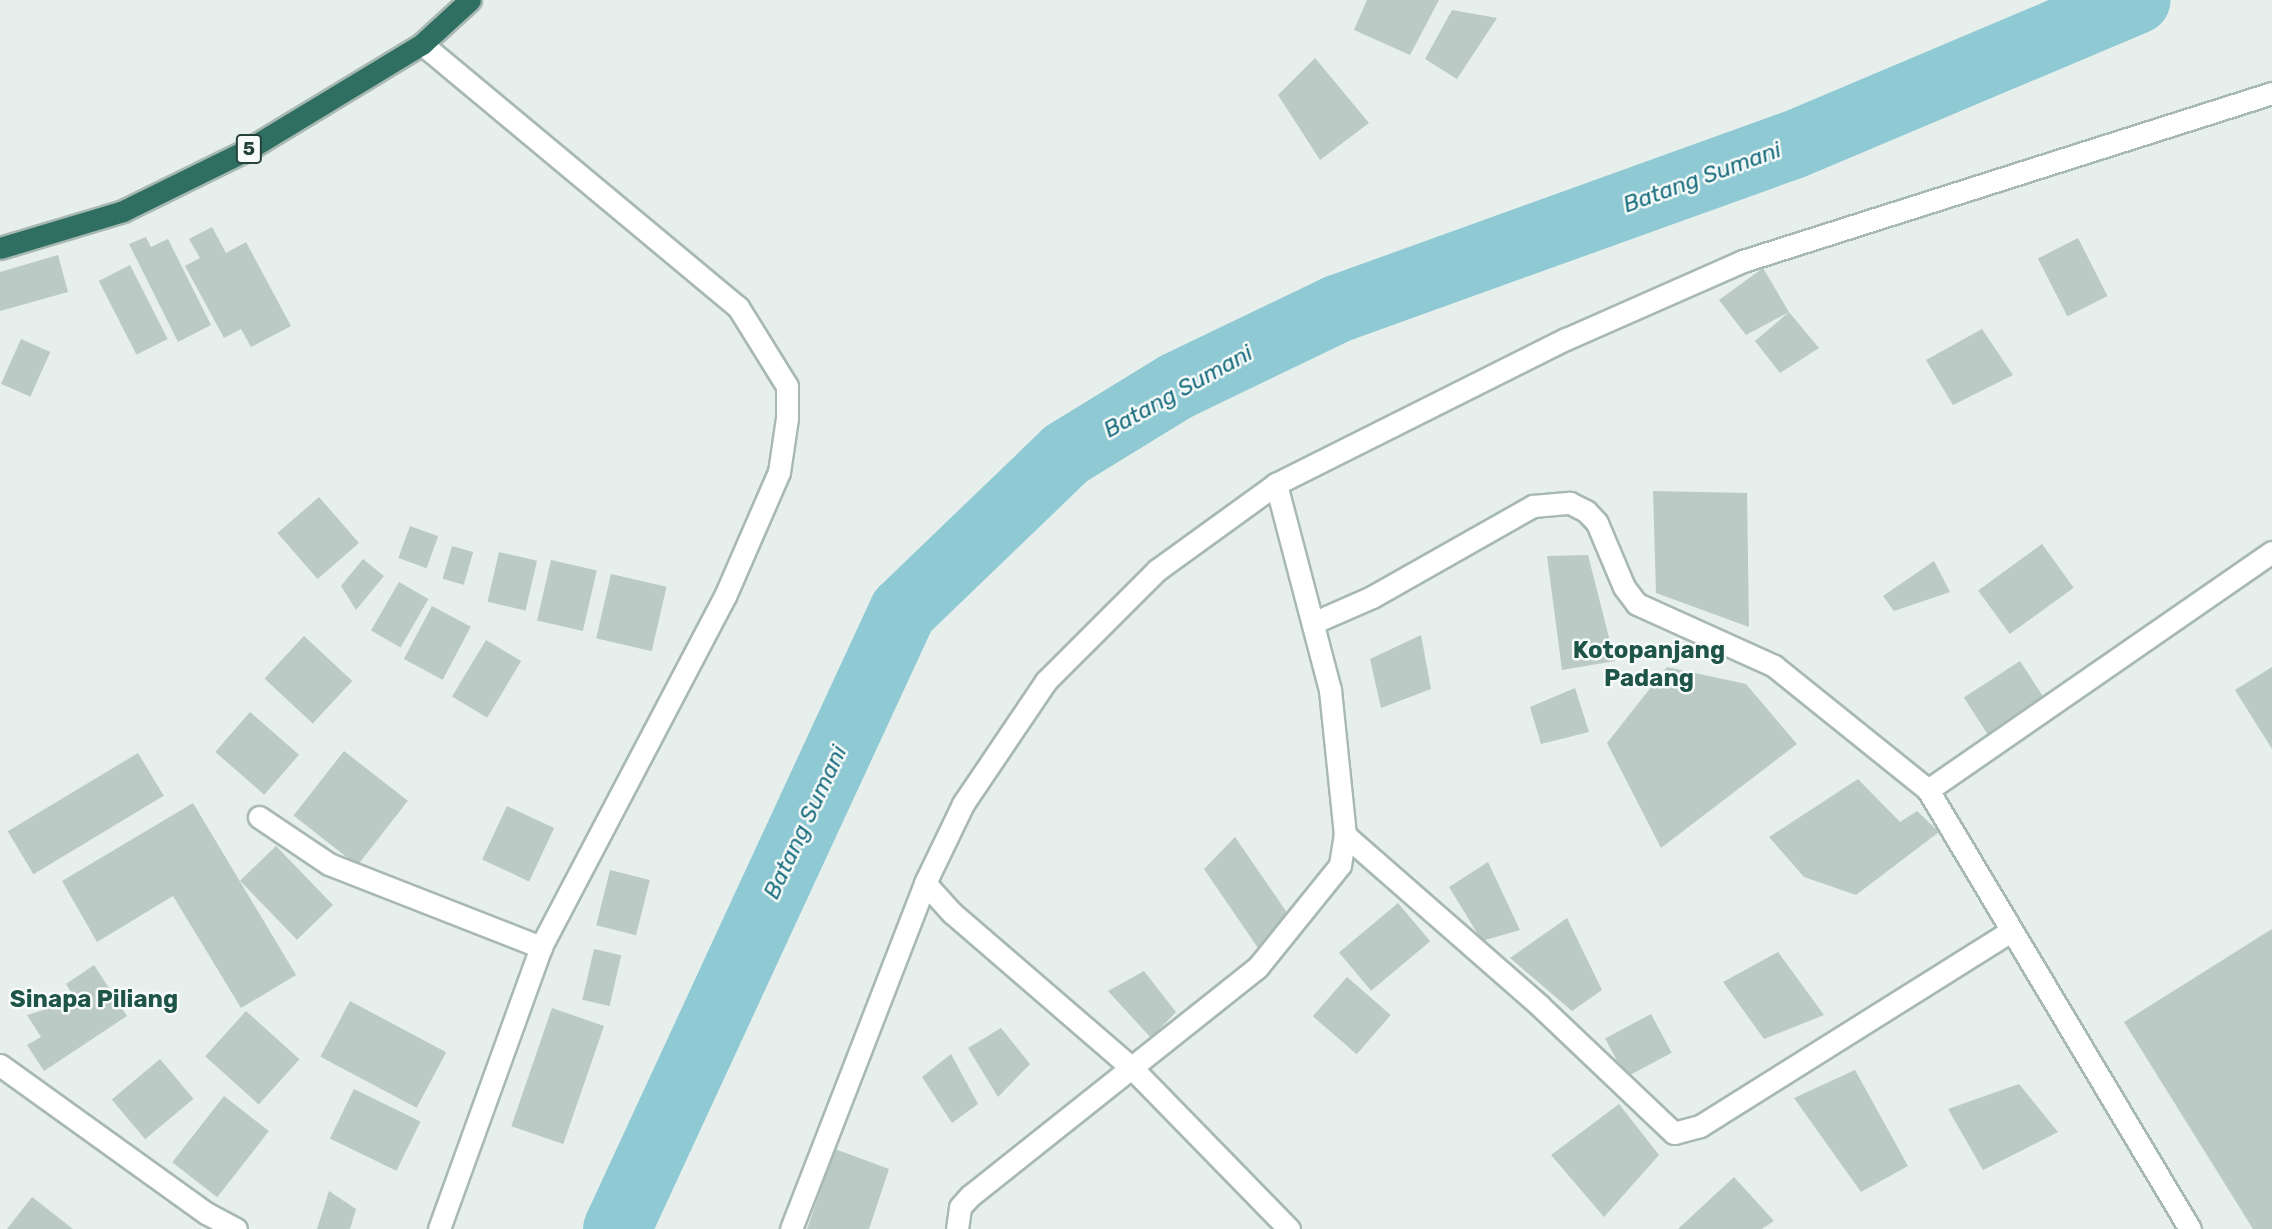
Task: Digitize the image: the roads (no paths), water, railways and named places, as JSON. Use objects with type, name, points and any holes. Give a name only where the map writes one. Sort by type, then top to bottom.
[{"type":"highway","name":"5","points":[[0,248],[123,211],[247,150],[422,44],[470,0]]},
{"type":"street","points":[[422,44],[738,307],[787,386],[788,418],[779,472],[725,596],[541,947],[439,1229]]},
{"type":"street","points":[[791,1229],[925,883],[963,804],[1046,681],[1157,570],[1276,484],[1566,339],[1743,261],[2272,93]]},
{"type":"street","points":[[957,1229],[960,1207],[970,1196],[1257,968],[1330,881],[1342,858],[1345,835],[1329,690],[1315,622],[1276,484]]},
{"type":"street","points":[[1315,622],[1372,597],[1533,506],[1570,503],[1586,511],[1597,523],[1625,587],[1637,604],[1774,666],[1928,790],[2190,1229]]},
{"type":"street","points":[[1928,790],[2272,552]]},
{"type":"street","points":[[260,817],[329,863],[541,947]]},
{"type":"street","points":[[1345,835],[1539,1005],[1674,1133],[1700,1126],[2011,931]]},
{"type":"street","points":[[925,883],[952,912],[1133,1069],[1289,1229]]},
{"type":"street","points":[[0,1065],[206,1213],[236,1229]]},
{"type":"waterway","name":"Batang Sumani","points":[[617,1229],[903,611],[1066,454],[1177,386],[1337,309],[1793,145],[2137,0]]},
{"type":"district","name":"Kotopanjang Padang","points":[[1649,665]]},
{"type":"district","name":"Sinapa Piliang","points":[[94,1000]]}]
